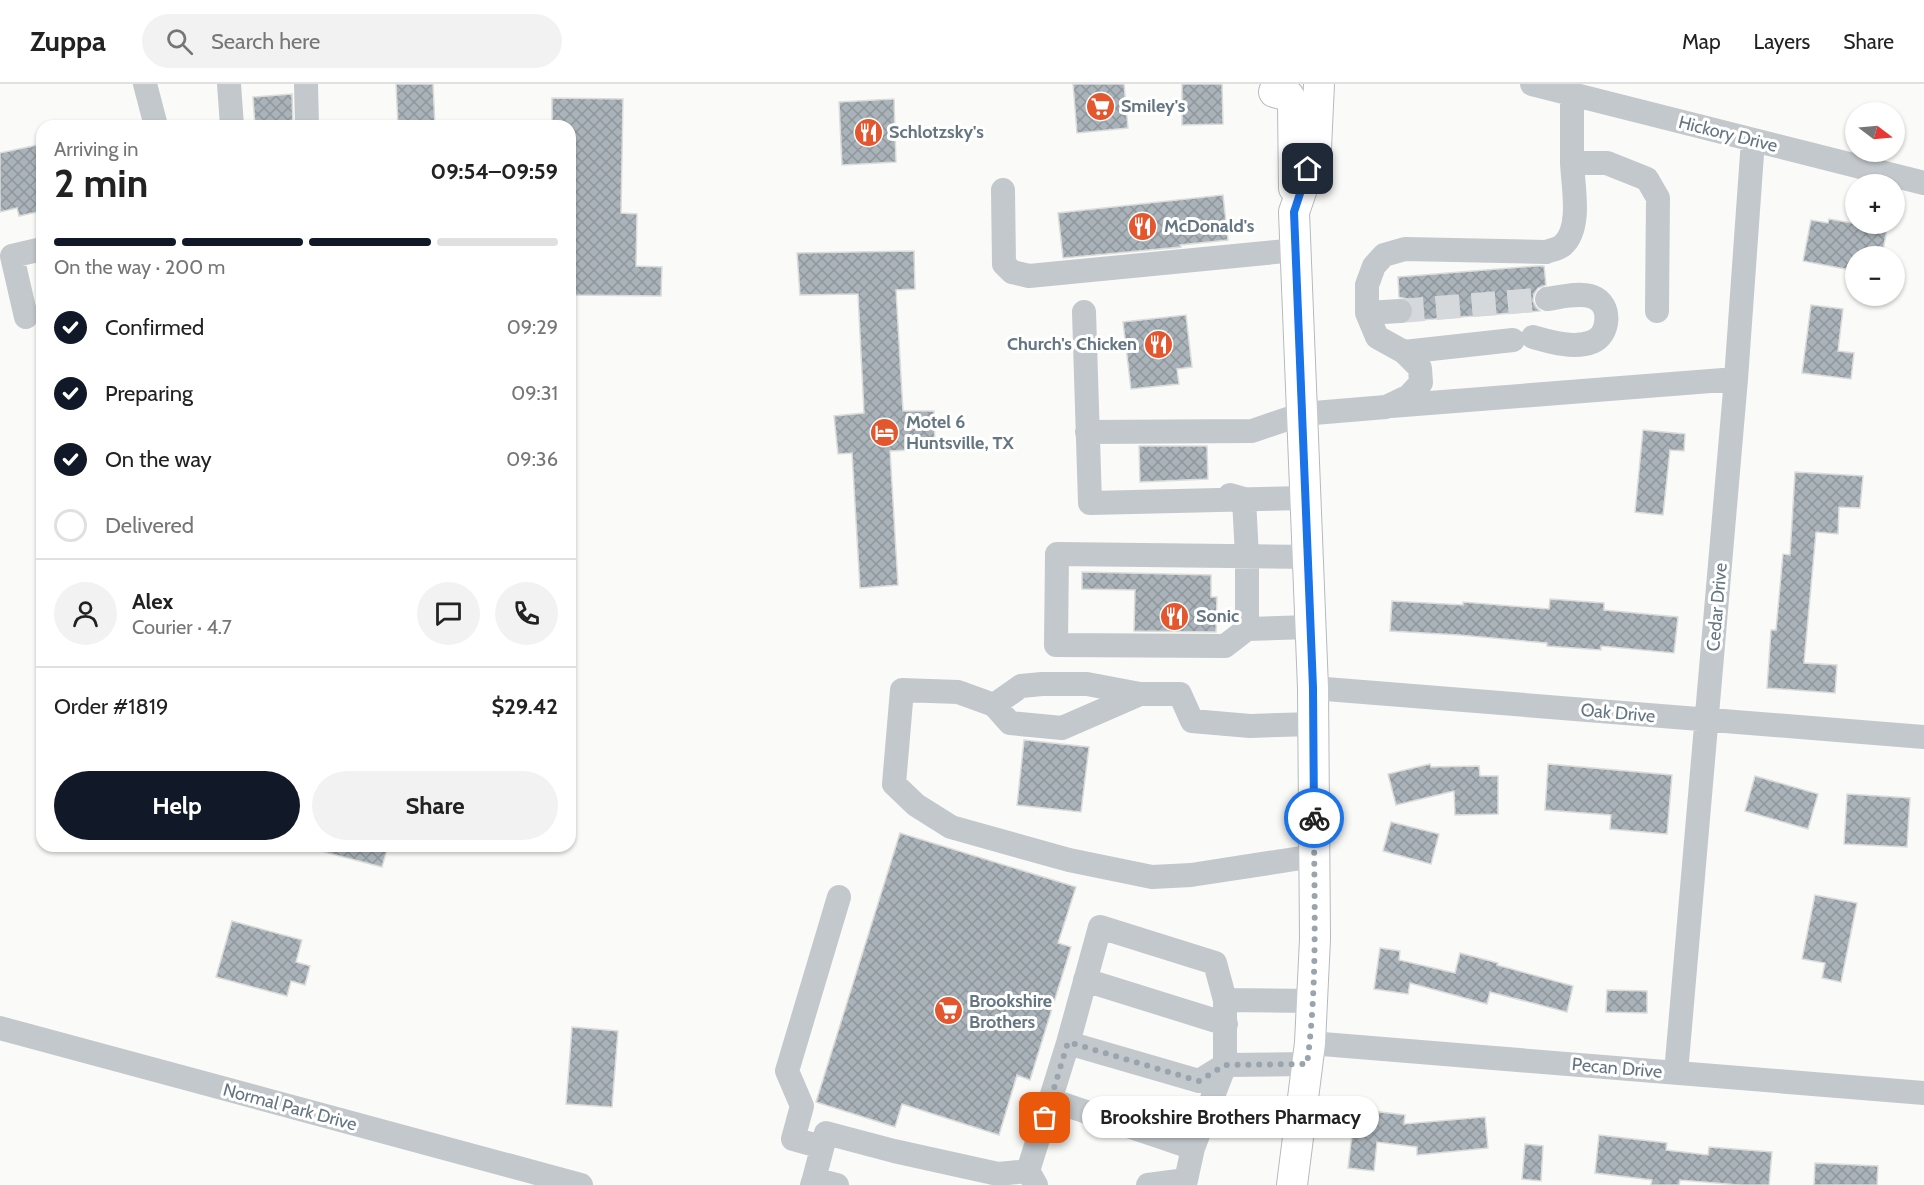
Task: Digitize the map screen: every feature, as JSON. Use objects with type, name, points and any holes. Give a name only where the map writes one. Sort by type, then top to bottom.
[{"type":"main road","points":[[1294,212],[1316,147],[1319,84]]},
{"type":"main road","points":[[1292,1185],[1308,1053],[1315,939],[1313,688],[1294,212],[1293,105],[1289,96],[1274,88],[1275,155],[1294,212]]},
{"type":"street","points":[[145,84],[154,120]]},
{"type":"street","points":[[230,84],[232,120]]},
{"type":"street","points":[[306,84],[307,120]]},
{"type":"street","name":"Hickory Drive","points":[[1532,84],[1924,183]]},
{"type":"street","points":[[1386,407],[1409,396],[1420,383],[1420,368],[1404,352],[1377,337],[1367,314],[1367,285],[1374,266],[1384,255],[1404,249],[1546,252],[1563,246],[1574,231],[1572,94]]},
{"type":"street","name":"Cedar Drive","points":[[1676,1073],[1736,379],[1753,140]]},
{"type":"street","points":[[1572,163],[1606,163],[1647,179],[1658,198],[1658,311]]},
{"type":"street","points":[[1003,190],[1004,264],[1012,272],[1029,276],[1296,250]]},
{"type":"street","points":[[26,317],[12,256],[36,250]]},
{"type":"street","points":[[1404,352],[1523,338],[1570,345],[1592,342],[1602,335],[1606,326],[1607,314],[1603,304],[1595,297],[1580,295],[1547,299]]},
{"type":"street","points":[[1367,314],[1400,311]]},
{"type":"street","points":[[1084,312],[1087,432],[1098,502],[1306,498]]},
{"type":"street","points":[[1087,432],[1252,432],[1302,414],[1736,379]]},
{"type":"street","points":[[1244,500],[1247,629]]},
{"type":"street","points":[[1308,557],[1057,554],[1056,645],[1225,646],[1247,629],[1311,627]]},
{"type":"street","points":[[994,705],[1021,686],[1087,684],[1140,694],[1180,694],[1192,721],[1250,726],[1313,724]]},
{"type":"street","name":"Oak Drive","points":[[1313,688],[1924,737]]},
{"type":"street","points":[[1140,694],[1062,728],[1010,723],[994,705],[958,692],[903,690],[894,784],[916,805],[951,828],[1070,860],[1152,877],[1191,875],[1314,856]]},
{"type":"street","points":[[822,1147],[793,1139],[802,1106],[787,1071],[839,897]]},
{"type":"street","points":[[837,1185],[813,1182],[826,1132],[894,1151],[998,1174],[1032,1178],[1051,1100],[1100,927],[1215,963],[1225,1000],[1225,1065],[1192,1148],[1184,1183],[1148,1185]]},
{"type":"street","points":[[1085,980],[1226,1024]]},
{"type":"street","points":[[1225,1000],[1312,1001]]},
{"type":"street","name":"Normal Park Drive","points":[[0,1028],[581,1185]]},
{"type":"street","points":[[1068,1042],[1199,1081],[1225,1065]]},
{"type":"street","name":"Pecan Drive","points":[[1225,1065],[1308,1053],[1676,1073],[1924,1093]]},
{"type":"street","points":[[1051,1100],[1192,1148]]},
{"type":"building","points":[[396,84],[433,84],[435,120],[398,120]]},
{"type":"building","name":"Smiley's","points":[[1073,84],[1124,84],[1128,128],[1077,133]]},
{"type":"building","points":[[1182,84],[1222,84],[1223,124],[1182,125]]},
{"type":"building","points":[[292,94],[293,120],[255,120],[253,97]]},
{"type":"building","points":[[552,98],[623,99],[621,213],[637,214],[636,266],[662,267],[661,296],[576,295],[576,120],[552,120]]},
{"type":"building","name":"Schlotzsky's","points":[[894,99],[896,162],[842,165],[839,102]]},
{"type":"building","points":[[36,145],[36,212],[19,216],[17,208],[0,212],[0,153]]},
{"type":"building","name":"McDonald's","points":[[1223,195],[1228,240],[1180,245],[1181,247],[1063,258],[1058,213]]},
{"type":"building","points":[[1829,219],[1845,222],[1845,234],[1886,234],[1884,246],[1845,246],[1845,269],[1803,261],[1811,220],[1828,223]]},
{"type":"building","name":"Motel 6 Huntsville, TX","points":[[914,251],[915,289],[896,290],[903,411],[934,411],[935,449],[890,451],[898,585],[860,588],[852,453],[838,454],[834,416],[864,413],[858,294],[800,295],[797,253]]},
{"type":"building","points":[[1544,266],[1546,285],[1538,288],[1534,294],[1533,301],[1540,311],[1409,321],[1414,311],[1412,304],[1407,299],[1399,297],[1398,277]]},
{"type":"building","points":[[1811,305],[1843,309],[1838,351],[1854,353],[1851,379],[1802,373]]},
{"type":"building","name":"Church's Chicken","points":[[1186,315],[1192,367],[1177,369],[1179,384],[1131,389],[1123,322]]},
{"type":"building","points":[[1643,430],[1685,434],[1684,451],[1670,450],[1663,515],[1635,512]]},
{"type":"building","points":[[1139,446],[1207,446],[1208,479],[1140,482]]},
{"type":"building","points":[[1795,472],[1863,476],[1860,508],[1839,507],[1838,534],[1816,532],[1804,663],[1837,665],[1835,693],[1767,688],[1771,630],[1776,630],[1783,554],[1790,555]]},
{"type":"building","points":[[1082,572],[1211,575],[1211,597],[1217,597],[1216,632],[1134,631],[1135,590],[1082,589]]},
{"type":"building","points":[[1550,599],[1604,603],[1604,610],[1678,617],[1674,653],[1601,646],[1601,650],[1547,646],[1547,643],[1390,631],[1392,601],[1463,605],[1463,602],[1549,609]]},
{"type":"building","points":[[1024,740],[1089,747],[1081,812],[1017,805]]},
{"type":"building","points":[[1430,764],[1431,767],[1479,766],[1480,776],[1498,776],[1498,814],[1455,815],[1454,791],[1396,805],[1388,774]]},
{"type":"building","points":[[1548,764],[1672,775],[1667,834],[1610,829],[1611,815],[1545,810]]},
{"type":"building","points":[[1755,776],[1818,794],[1808,829],[1745,811]]},
{"type":"building","points":[[1847,794],[1910,798],[1907,847],[1844,844]]},
{"type":"building","points":[[1391,822],[1439,834],[1431,864],[1383,851]]},
{"type":"building","name":"Brookshire Brothers","points":[[900,833],[1076,887],[1058,943],[1071,947],[1030,1080],[1017,1075],[999,1135],[902,1104],[895,1127],[816,1102]]},
{"type":"building","points":[[324,852],[386,852],[382,867]]},
{"type":"building","points":[[1815,895],[1857,903],[1841,982],[1822,978],[1825,963],[1802,959]]},
{"type":"building","points":[[232,921],[302,940],[296,962],[310,966],[305,985],[291,981],[287,996],[216,977]]},
{"type":"building","points":[[1380,948],[1400,951],[1399,960],[1455,973],[1460,953],[1573,986],[1567,1012],[1490,992],[1487,1004],[1410,983],[1408,994],[1374,989]]},
{"type":"building","points":[[1607,990],[1647,991],[1647,1013],[1606,1012]]},
{"type":"building","points":[[572,1027],[618,1031],[612,1107],[566,1104]]},
{"type":"building","points":[[1355,1109],[1405,1115],[1404,1124],[1485,1117],[1488,1148],[1417,1155],[1417,1147],[1377,1142],[1374,1171],[1348,1168]]},
{"type":"building","points":[[1599,1135],[1667,1143],[1666,1150],[1708,1155],[1709,1147],[1772,1152],[1769,1185],[1680,1180],[1679,1185],[1651,1185],[1652,1180],[1595,1173]]},
{"type":"building","points":[[1525,1144],[1543,1146],[1541,1181],[1522,1179]]},
{"type":"building","points":[[1815,1163],[1878,1166],[1877,1185],[1814,1185]]},
{"type":"tunnel","points":[[1400,311],[1547,299]]},
{"type":"way so far","points":[[1045,1118],[1068,1042],[1199,1081],[1225,1065],[1307,1064],[1315,939],[1314,818]]},
{"type":"place","name":"Smiley's","points":[[1100,106]]},
{"type":"place","name":"Schlotzsky's","points":[[868,132]]},
{"type":"place","name":"McDonald's","points":[[1143,226]]},
{"type":"place","name":"Church's Chicken","points":[[1158,344]]},
{"type":"place","name":"Motel 6 Huntsville, TX","points":[[885,432]]},
{"type":"place","name":"Sonic","points":[[1175,616]]},
{"type":"place","name":"Brookshire Brothers","points":[[948,1011]]},
{"type":"place","name":"Brookshire Brothers Pharmacy","points":[[1045,1118]]},
{"type":"route","points":[[1308,169],[1294,212],[1313,688],[1314,818]]}]
